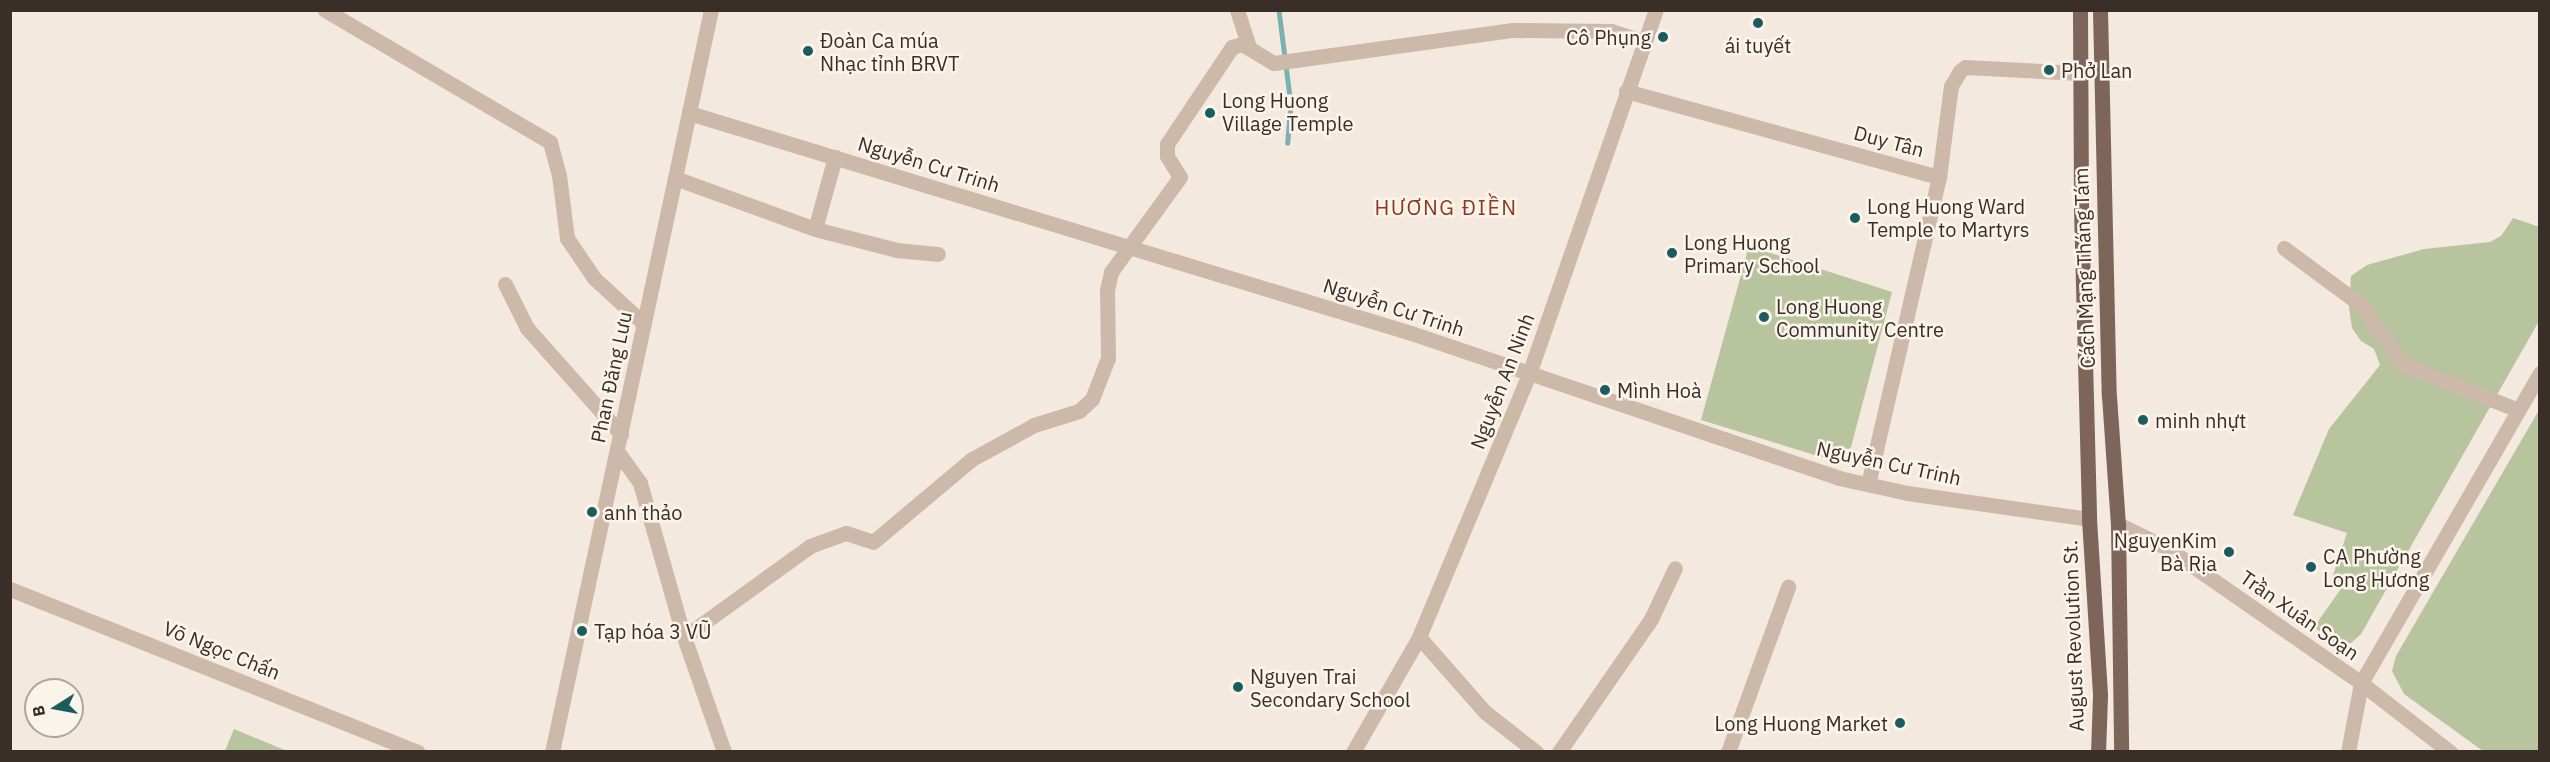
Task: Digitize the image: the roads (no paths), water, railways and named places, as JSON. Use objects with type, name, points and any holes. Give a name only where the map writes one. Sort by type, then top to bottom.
[{"type":"main road","name":"Cách Mạng Tháng Tám","points":[[2080,10],[2078,73],[2089,519]]},
{"type":"main road","name":"Cách Mạng Tháng Tám","points":[[2100,10],[2109,396],[2118,524]]},
{"type":"main road","points":[[2089,519],[2118,524],[2121,752]]},
{"type":"main road","name":"August Revolution St.","points":[[2089,519],[2100,696],[2098,752]]},
{"type":"street","points":[[325,10],[550,142],[559,175],[567,238],[594,278],[644,324]]},
{"type":"street","name":"Phan Đăng Lưu","points":[[552,752],[711,10]]},
{"type":"street","points":[[1238,10],[1249,48]]},
{"type":"street","name":"Nguyễn An Ninh","points":[[1353,752],[1381,698],[1419,637],[1529,374],[1656,10]]},
{"type":"street","points":[[684,637],[810,546],[846,533],[873,542],[972,459],[1034,425],[1079,411],[1092,399],[1106,372],[1110,314],[1107,290],[1111,272],[1180,177],[1167,156],[1167,144],[1222,57],[1232,47],[1242,44],[1274,63],[1513,30],[1611,31],[1644,42]]},
{"type":"street","points":[[1939,177],[1951,86],[1959,71],[1965,67],[2078,73]]},
{"type":"street","name":"Duy Tân","points":[[1626,91],[1939,177],[1868,484]]},
{"type":"street","name":"Nguyễn Cư Trinh","points":[[689,112],[1411,333],[1759,453],[1868,484],[2089,519]]},
{"type":"street","points":[[816,229],[835,158]]},
{"type":"street","points":[[675,178],[816,229],[897,250],[938,254]]},
{"type":"street","points":[[2284,248],[2361,305],[2402,364],[2517,410]]},
{"type":"street","points":[[505,284],[527,328],[621,434]]},
{"type":"street","points":[[2348,752],[2361,683],[2540,373]]},
{"type":"street","points":[[617,451],[640,483],[684,637],[724,752]]},
{"type":"street","name":"Trần Xuân Soạn","points":[[2118,524],[2167,548],[2361,683],[2450,752]]},
{"type":"street","points":[[1559,752],[1651,619],[1675,568]]},
{"type":"street","points":[[1728,752],[1788,587]]},
{"type":"street","name":"Võ Ngọc Chấn","points":[[10,589],[418,752]]},
{"type":"street","points":[[1419,637],[1485,712],[1536,752]]},
{"type":"waterway","points":[[1279,10],[1291,105],[1288,143]]},
{"type":"place","name":"ái tuyết","points":[[1758,23]]},
{"type":"place","name":"Cô Phụng","points":[[1663,37]]},
{"type":"place","name":"Đoàn Ca múa Nhạc tỉnh BRVT","points":[[808,51]]},
{"type":"place","name":"Phở Lan","points":[[2049,70]]},
{"type":"place","name":"Long Huong Village Temple","points":[[1210,113]]},
{"type":"place","name":"Long Huong Ward Temple to Martyrs","points":[[1855,218]]},
{"type":"place","name":"Long Huong Primary School","points":[[1672,253]]},
{"type":"place","name":"Long Huong Community Centre","points":[[1764,317]]},
{"type":"place","name":"Mình Hoà","points":[[1605,390]]},
{"type":"place","name":"minh nhựt","points":[[2143,420]]},
{"type":"place","name":"anh thảo","points":[[592,512]]},
{"type":"place","name":"NguyenKim Bà Rịa","points":[[2229,552]]},
{"type":"place","name":"CA Phường Long Hương","points":[[2311,567]]},
{"type":"place","name":"Tạp hóa 3 VŨ","points":[[582,631]]},
{"type":"place","name":"Nguyen Trai Secondary School","points":[[1238,687]]},
{"type":"place","name":"Long Huong Market","points":[[1900,723]]},
{"type":"district","name":"HƯƠNG ĐIỀN","points":[[1446,207]]}]
